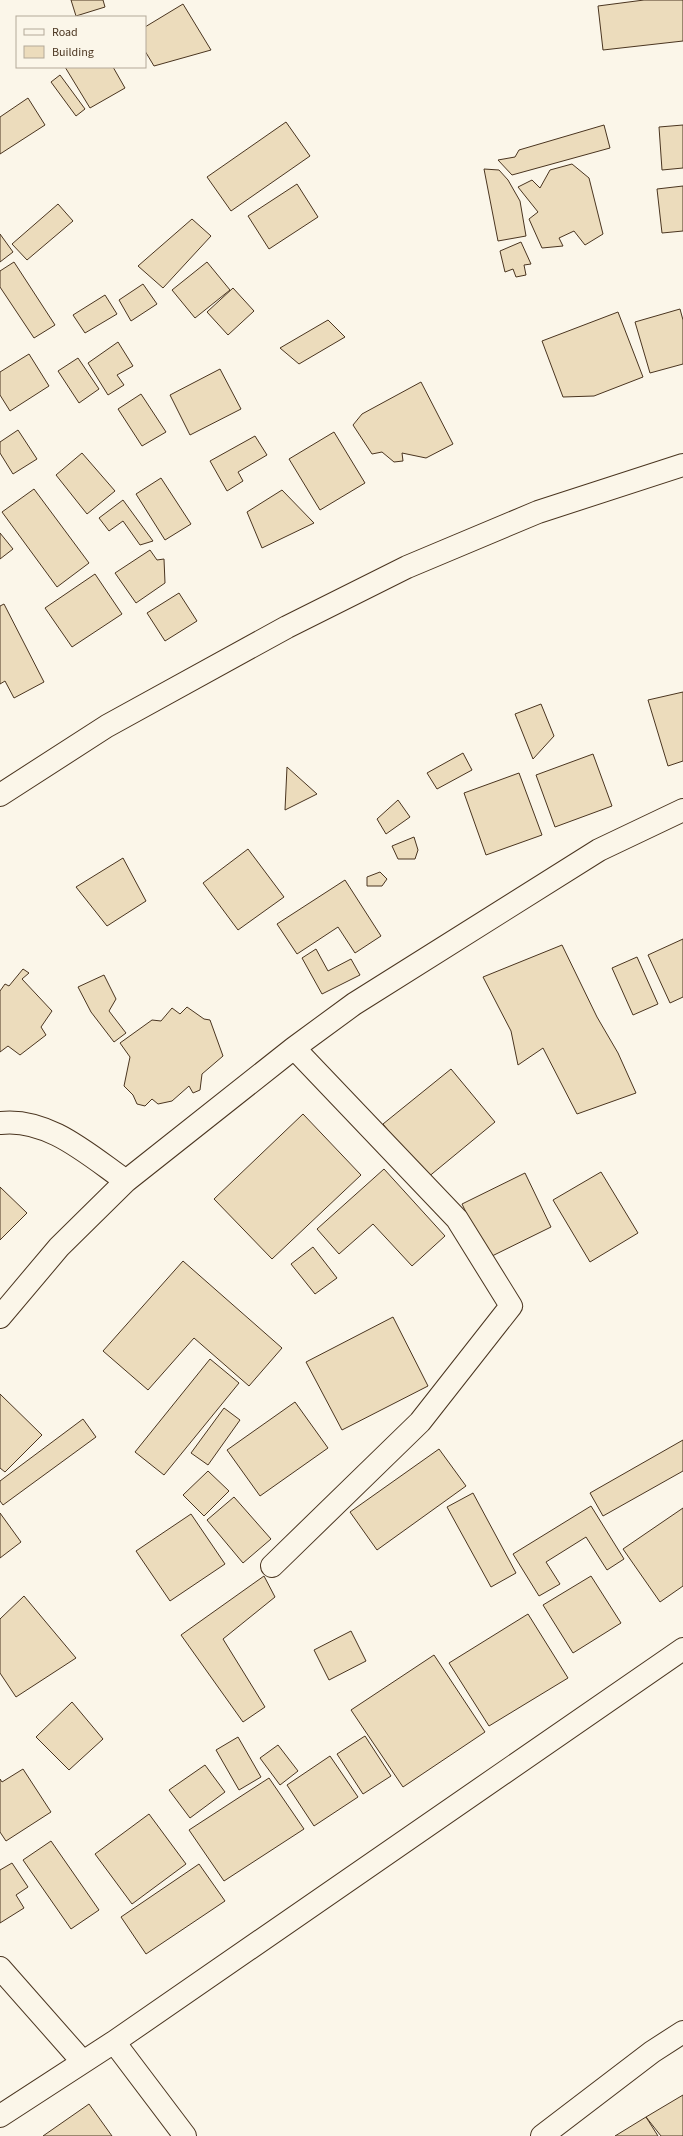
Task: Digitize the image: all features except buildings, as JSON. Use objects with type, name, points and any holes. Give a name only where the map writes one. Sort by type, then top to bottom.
[{"type":"main road","points":[[0,795],[107,726],[287,627],[407,567],[538,512],[683,465]]},
{"type":"main road","points":[[0,1317],[59,1247],[126,1181],[294,1048],[354,1004],[599,850],[683,810]]},
{"type":"main road","points":[[272,1566],[420,1422],[511,1306],[457,1219],[294,1048]]},
{"type":"main road","points":[[0,1123],[44,1127],[86,1153],[126,1181]]},
{"type":"main road","points":[[0,2116],[82,2061],[114,2042],[683,1649]]},
{"type":"main road","points":[[0,1968],[82,2061]]},
{"type":"main road","points":[[542,2136],[652,2052],[683,2032]]},
{"type":"main road","points":[[114,2042],[185,2136]]}]
